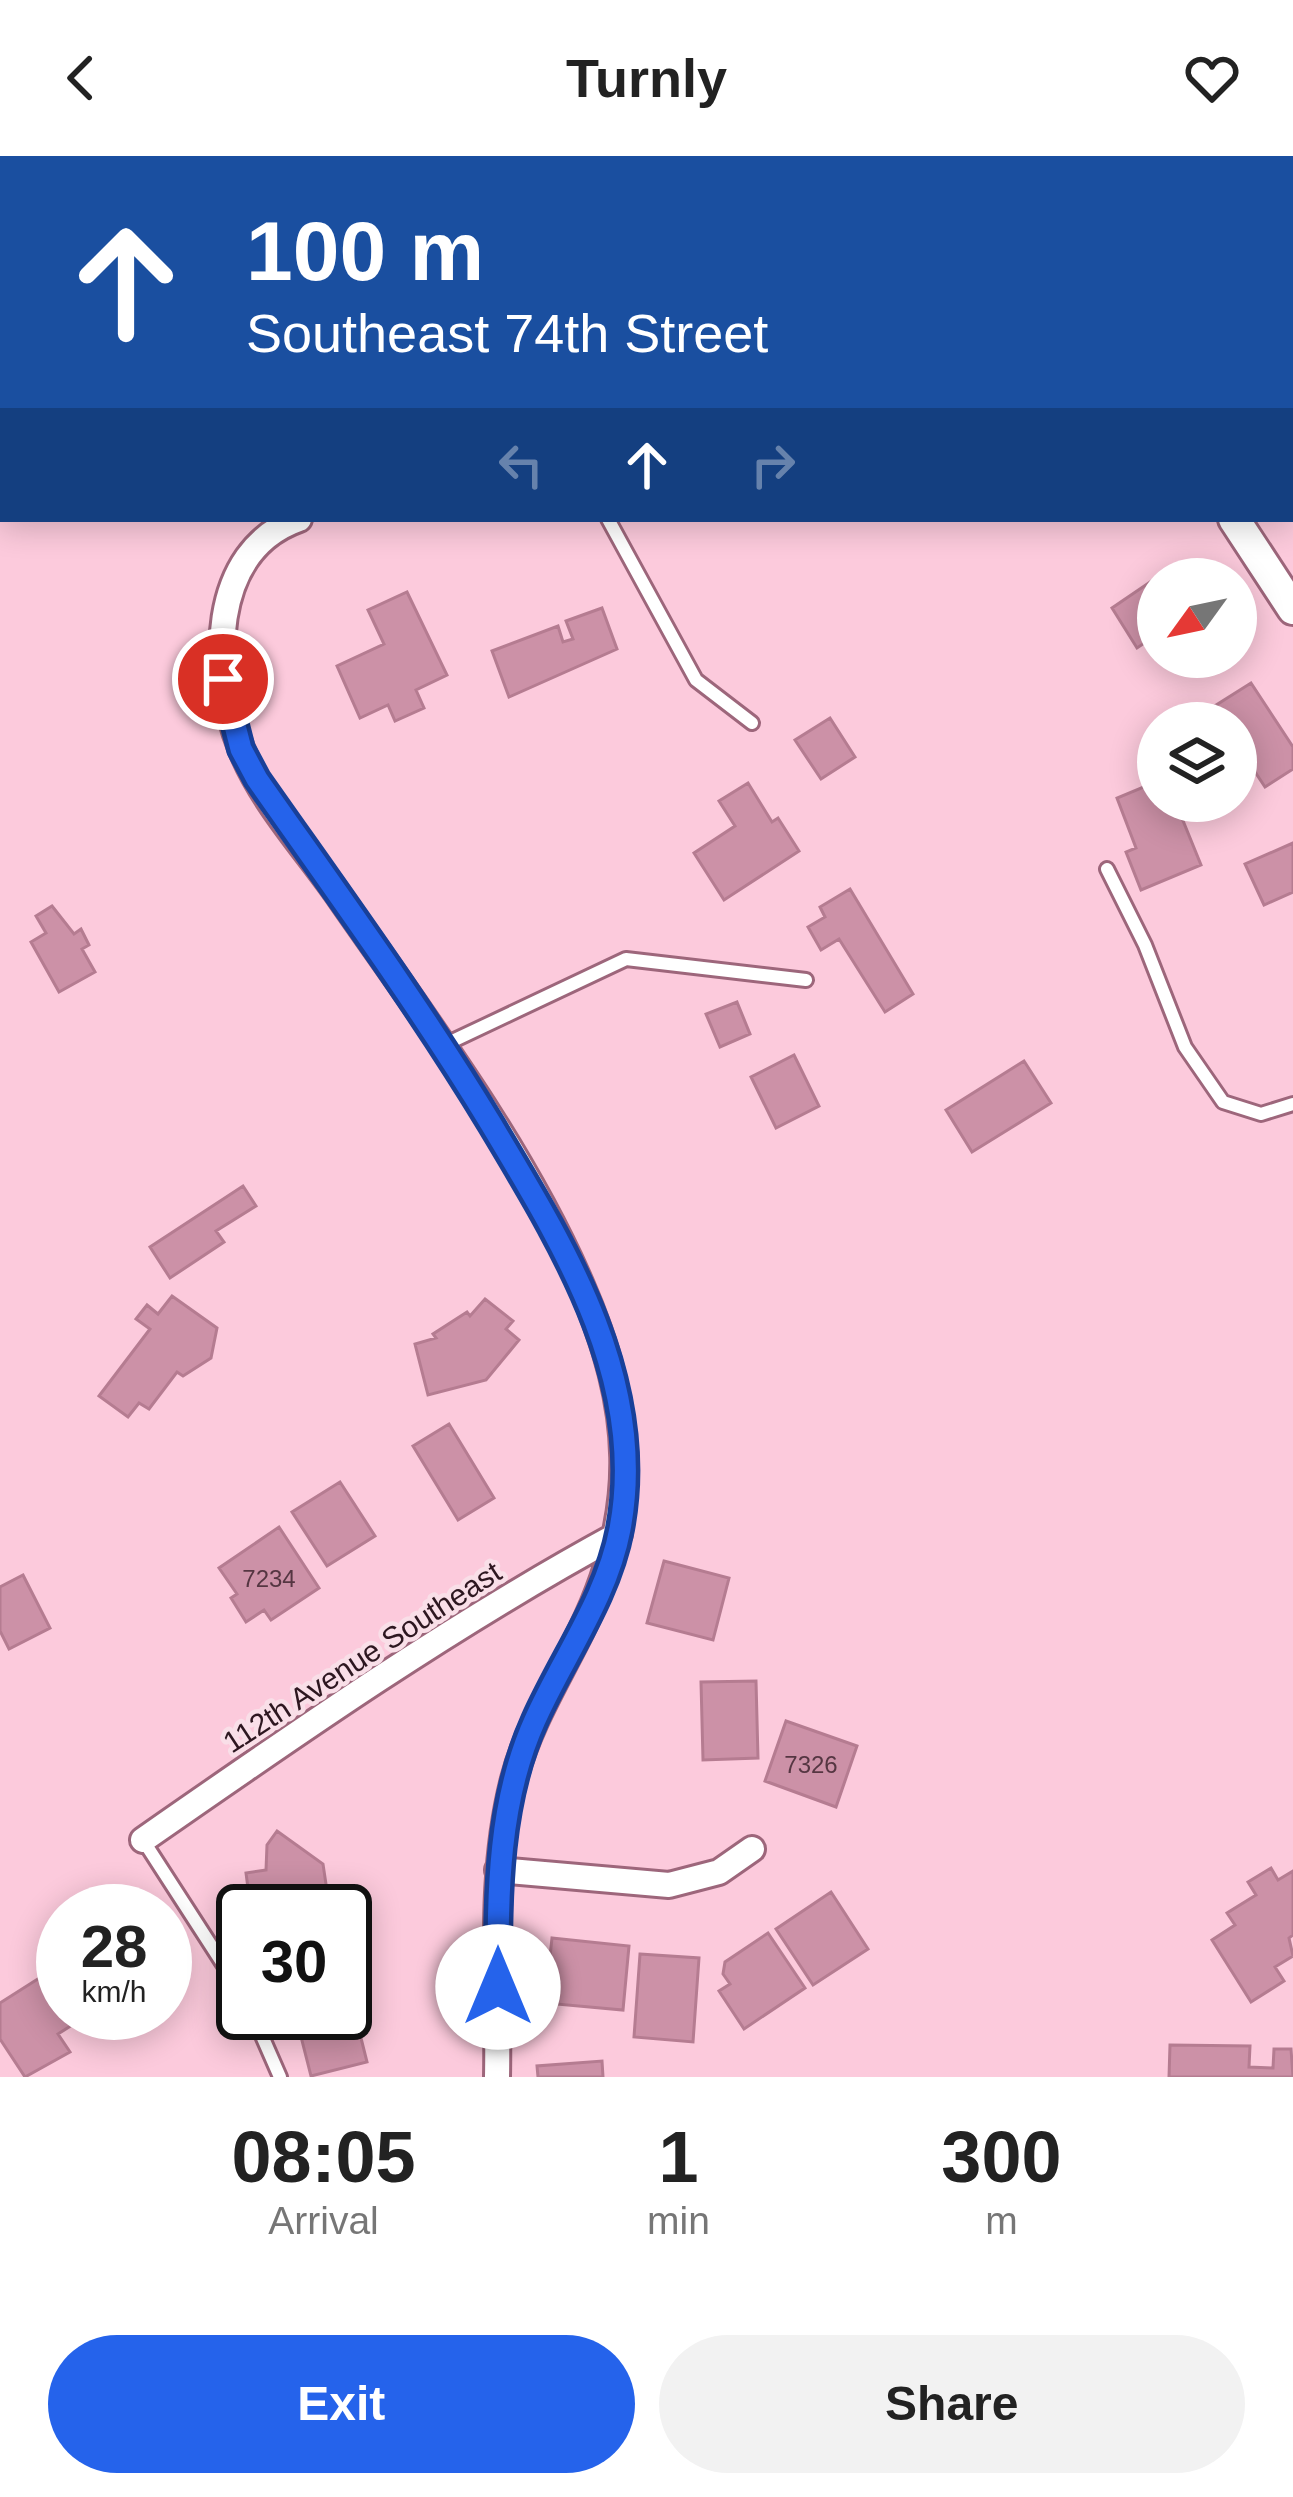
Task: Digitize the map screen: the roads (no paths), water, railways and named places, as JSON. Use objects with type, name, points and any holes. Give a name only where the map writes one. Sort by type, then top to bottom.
[{"type":"street","points":[[294,522],[265,538],[247,558],[232,587],[221,642],[223,679],[241,749],[443,1046],[553,1227],[602,1338],[624,1449],[619,1534],[598,1594],[534,1723],[514,1780],[498,1870],[497,2077]]},
{"type":"street","points":[[1236,522],[1293,609]]},
{"type":"street","name":"112th Avenue Southeast","points":[[143,1840],[489,1608],[619,1534]]},
{"type":"street","points":[[498,1870],[670,1885],[718,1872],[752,1849]]},
{"type":"lane","points":[[610,522],[696,680],[752,723]]},
{"type":"lane","points":[[1107,869],[1185,1047],[1223,1102],[1261,1114],[1293,1104]]},
{"type":"lane","points":[[443,1046],[626,959],[806,980]]},
{"type":"lane","points":[[143,1840],[216,1953]]},
{"type":"lane","points":[[264,2040],[280,2077]]}]
